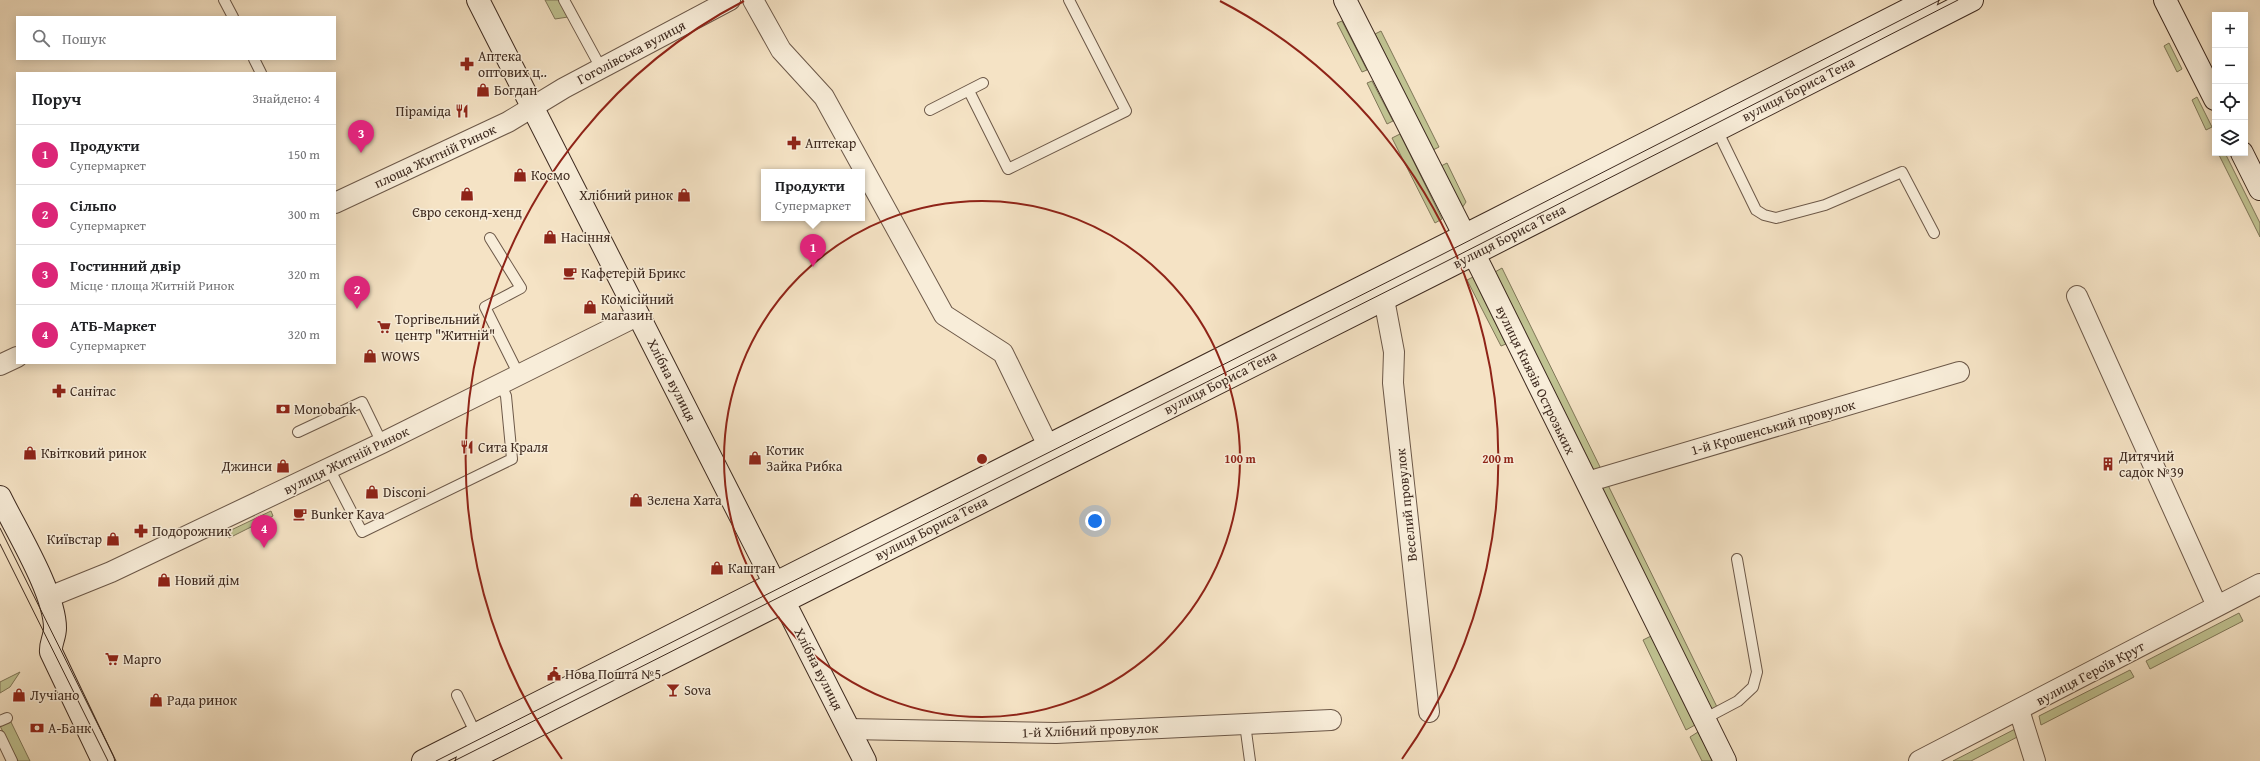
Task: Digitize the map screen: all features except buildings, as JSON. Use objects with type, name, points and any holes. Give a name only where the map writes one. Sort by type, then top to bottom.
[{"type":"street","name":"Хлібна вулиця","points":[[478,0],[533,105],[865,761]]},
{"type":"street","name":"Гоголівська вулиця","points":[[533,105],[730,0]]},
{"type":"street","points":[[753,0],[781,50],[824,97],[864,169]]},
{"type":"street","name":"вулиця Князів Острозьких","points":[[1345,0],[1469,245],[1725,761]]},
{"type":"street","name":"вулиця Бориса Тена","points":[[423,761],[477,749],[1052,454],[1469,245],[1927,0]]},
{"type":"street","name":"вулиця Бориса Тена","points":[[1052,454],[1384,299],[1469,245],[1717,130],[1972,0]]},
{"type":"street","points":[[2165,0],[2212,94]]},
{"type":"street","name":"площа Житній Ринок","points":[[336,203],[508,122],[533,105]]},
{"type":"street","points":[[2244,156],[2260,189]]},
{"type":"street","points":[[865,171],[944,315],[1004,353],[1052,454]]},
{"type":"street","points":[[2077,296],[2217,606]]},
{"type":"street","name":"Веселий провулок","points":[[1384,299],[1394,352],[1393,382],[1428,712]]},
{"type":"street","name":"вулиця Житній Ринок","points":[[49,597],[112,572],[382,443],[639,315]]},
{"type":"street","points":[[0,365],[16,357]]},
{"type":"street","name":"1-й Крошенський провулок","points":[[1587,482],[1960,372]]},
{"type":"street","points":[[0,497],[49,597],[55,628],[50,644],[51,652],[103,761]]},
{"type":"street","name":"вулиця Героїв Крут","points":[[1919,761],[2260,584]]},
{"type":"street","points":[[2019,710],[2035,761]]},
{"type":"street","name":"1-й Хлібний провулок","points":[[849,730],[1056,733],[1331,720]]},
{"type":"lane","points":[[224,0],[232,16]]},
{"type":"lane","points":[[564,0],[601,68]]},
{"type":"lane","points":[[969,92],[1008,169],[1126,111],[1068,0]]},
{"type":"lane","points":[[254,60],[260,72]]},
{"type":"lane","points":[[930,110],[969,92],[983,83]]},
{"type":"lane","points":[[1717,130],[1756,210],[1764,215],[1776,218],[1825,205],[1902,172],[1934,233]]},
{"type":"lane","points":[[490,238],[521,288],[485,306],[519,375]]},
{"type":"lane","points":[[329,468],[362,532],[512,459],[506,396],[501,385]]},
{"type":"lane","points":[[298,432],[362,402],[382,443]]},
{"type":"lane","points":[[1704,719],[1738,701],[1753,687],[1757,672],[1737,559]]},
{"type":"lane","points":[[457,695],[477,749]]},
{"type":"lane","points":[[1244,724],[1250,761]]},
{"type":"lane","points":[[0,736],[12,761]]},
{"type":"green space","points":[[545,0],[560,0],[568,17],[555,19]]},
{"type":"green space","points":[[1342,21],[1367,70],[1362,72],[1337,23]]},
{"type":"green space","points":[[1381,31],[1439,147],[1433,150],[1375,34]]},
{"type":"green space","points":[[2169,43],[2182,69],[2177,72],[2164,46]]},
{"type":"green space","points":[[1372,81],[1393,121],[1387,124],[1367,83]]},
{"type":"green space","points":[[2197,97],[2212,127],[2206,130],[2192,100]]},
{"type":"green space","points":[[1400,134],[1442,219],[1435,223],[1392,138]]},
{"type":"green space","points":[[2220,156],[2226,156],[2260,223],[2260,237]]},
{"type":"green space","points":[[1447,163],[1466,202],[1462,208],[1441,166]]},
{"type":"green space","points":[[1502,268],[1603,473],[1596,475],[1495,272]]},
{"type":"green space","points":[[1473,277],[1506,344],[1501,346],[1467,280]]},
{"type":"green space","points":[[1606,481],[1718,709],[1713,712],[1599,483]]},
{"type":"green space","points":[[271,511],[273,516],[229,538],[227,532]]},
{"type":"green space","points":[[2239,613],[2243,621],[2150,669],[2146,661]]},
{"type":"green space","points":[[1651,636],[1695,725],[1686,730],[1643,640]]},
{"type":"green space","points":[[2130,670],[2134,677],[2041,725],[2039,716]]},
{"type":"green space","points":[[20,672],[10,687],[0,693],[0,682]]},
{"type":"green space","points":[[10,720],[30,761],[18,761],[0,726]]},
{"type":"green space","points":[[2019,727],[2023,734],[1971,761],[1953,761]]},
{"type":"green space","points":[[1698,732],[1713,761],[1702,761],[1690,737]]},
{"type":"tram line","points":[[436,761],[1441,255],[1940,0]]},
{"type":"tram line","points":[[454,761],[1445,262],[1958,0]]},
{"type":"tram line","points":[[0,528],[116,761]]},
{"type":"tram line","points":[[0,544],[108,761]]},
{"type":"place","name":"Аптека оптових ц‥","points":[[467,64]]},
{"type":"place","name":"Богдан","points":[[483,90]]},
{"type":"place","name":"Піраміда","points":[[462,111]]},
{"type":"place","name":"Аптекар","points":[[794,143]]},
{"type":"place","name":"Гостинний двір","points":[[361,153]]},
{"type":"place","name":"Космо","points":[[520,175]]},
{"type":"place","name":"Євро секонд-хенд","points":[[467,194]]},
{"type":"place","name":"Хлібний ринок","points":[[684,195]]},
{"type":"place","name":"Насіння","points":[[550,237]]},
{"type":"place","name":"Продукти","points":[[813,267]]},
{"type":"place","name":"Кафетерій Брикс","points":[[570,273]]},
{"type":"place","name":"Комісійний магазин","points":[[590,307]]},
{"type":"place","name":"Сільпо","points":[[357,309]]},
{"type":"place","name":"Торгівельний центр \"Житній\"","points":[[384,327]]},
{"type":"place","name":"WOWS","points":[[370,356]]},
{"type":"place","name":"Санітас","points":[[59,391]]},
{"type":"place","name":"Monobank","points":[[283,409]]},
{"type":"place","name":"Сита Краля","points":[[467,447]]},
{"type":"place","name":"Квітковий ринок","points":[[30,453]]},
{"type":"place","name":"Котик Зайка Рибка","points":[[755,458]]},
{"type":"place","name":"Дитячий садок №39","points":[[2108,464]]},
{"type":"place","name":"Джинси","points":[[283,466]]},
{"type":"place","name":"Disconi","points":[[372,492]]},
{"type":"place","name":"Зелена Хата","points":[[636,500]]},
{"type":"place","name":"Bunker Kava","points":[[300,514]]},
{"type":"place","name":"Подорожник","points":[[141,531]]},
{"type":"place","name":"Київстар","points":[[113,539]]},
{"type":"place","name":"АТБ-Маркет","points":[[264,548]]},
{"type":"place","name":"Каштан","points":[[717,568]]},
{"type":"place","name":"Новий дім","points":[[164,580]]},
{"type":"place","name":"Марго","points":[[112,659]]},
{"type":"place","name":"Нова Пошта №5","points":[[554,674]]},
{"type":"place","name":"Sova","points":[[673,690]]},
{"type":"place","name":"Лучіано","points":[[19,695]]},
{"type":"place","name":"Рада ринок","points":[[156,700]]},
{"type":"place","name":"А-Банк","points":[[37,728]]}]
